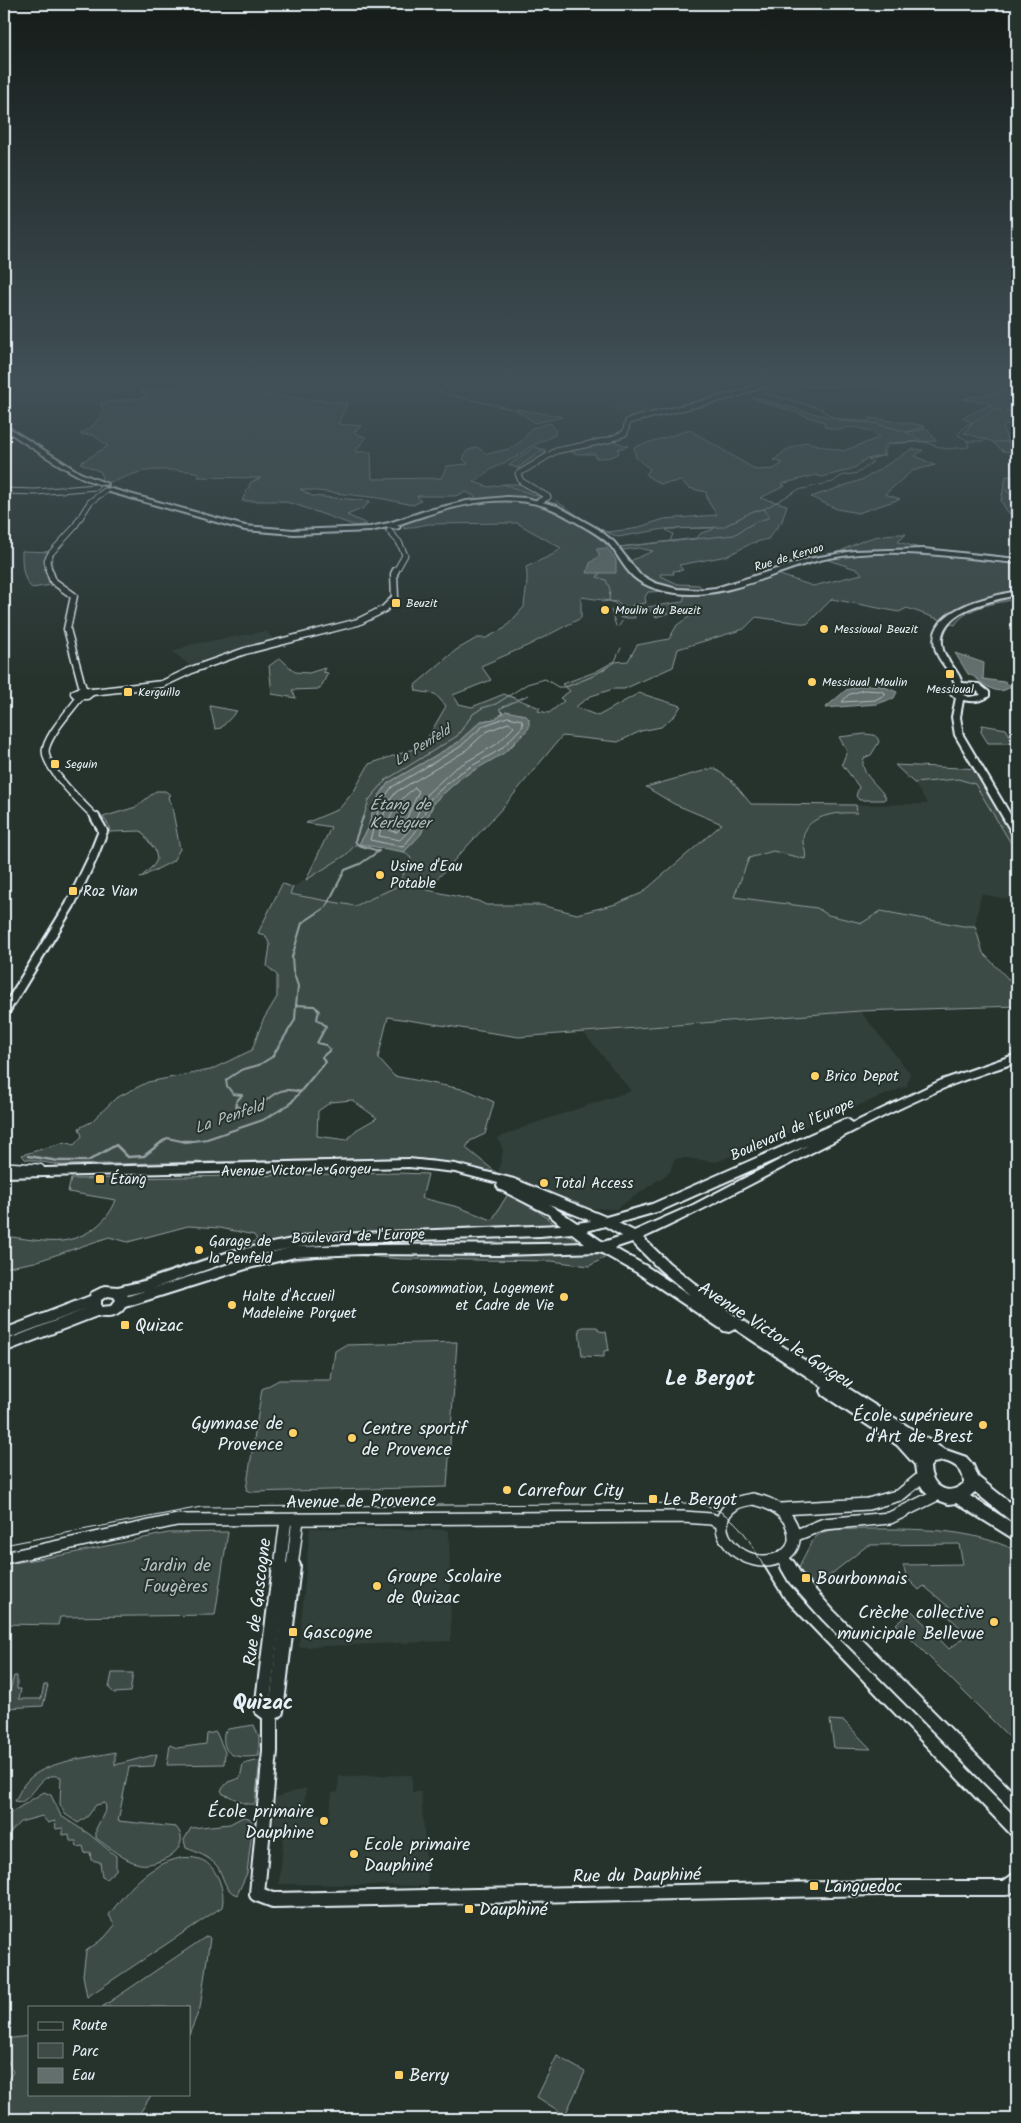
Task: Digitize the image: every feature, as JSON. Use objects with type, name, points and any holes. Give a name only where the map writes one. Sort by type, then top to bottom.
[{"type":"main road","points":[[92,481],[96,489],[108,488]]},
{"type":"main road","points":[[93,481],[121,493],[186,513],[245,528],[294,532],[390,529]]},
{"type":"main road","name":"Rue de Kervao","points":[[390,529],[403,520],[486,500],[510,498],[538,502],[573,517],[605,537],[616,547],[638,576],[660,587],[690,592],[729,587],[796,564],[854,552],[885,550],[938,551],[1017,561]]},
{"type":"main road","points":[[971,685],[959,686],[953,691],[960,697],[971,699],[980,698],[985,694],[983,690],[963,679],[945,652],[944,637],[947,626],[960,614],[973,608],[1017,594]]},
{"type":"main road","points":[[959,686],[939,646],[938,636],[943,626],[952,616],[970,606],[1017,594]]},
{"type":"main road","points":[[960,697],[961,700],[956,717],[959,735],[1017,833]]},
{"type":"main road","points":[[971,699],[966,703],[962,718],[964,735],[1017,820]]},
{"type":"main road","name":"Boulevard de l'Europe","points":[[120,1298],[146,1286],[232,1256],[312,1240],[575,1229],[607,1222],[663,1205],[923,1088],[972,1068],[1017,1053]]},
{"type":"main road","name":"Boulevard de l'Europe","points":[[120,1298],[248,1262],[295,1252],[361,1249],[501,1250],[601,1247],[634,1237],[737,1188],[909,1100],[980,1070],[1017,1058]]},
{"type":"main road","name":"Avenue Victor le Gorgeu","points":[[4,1173],[379,1163],[433,1165],[477,1172],[510,1182],[607,1222],[634,1237],[664,1266],[729,1319],[940,1455],[960,1460],[969,1470],[972,1481],[1017,1518]]},
{"type":"main road","name":"Avenue Victor le Gorgeu","points":[[4,1181],[107,1175],[343,1169],[432,1170],[475,1177],[505,1187],[552,1211],[601,1247],[641,1269],[902,1441],[923,1471],[929,1487],[939,1494]]},
{"type":"main road","points":[[4,1335],[95,1306],[112,1312],[120,1298],[105,1291],[95,1306],[4,1347]]},
{"type":"main road","points":[[923,1471],[930,1458],[940,1455]]},
{"type":"main road","points":[[958,1496],[968,1491],[972,1481]]},
{"type":"main road","points":[[939,1494],[958,1496],[1017,1534]]},
{"type":"street","points":[[521,481],[548,497],[538,502]]},
{"type":"street","points":[[4,491],[36,492],[75,487],[96,489],[76,526],[48,558],[51,576],[56,585],[69,591],[74,596],[66,630],[83,688],[92,692]]},
{"type":"street","points":[[4,1013],[76,897],[89,872],[102,836],[103,831],[97,819],[55,773],[46,756],[46,748],[51,738],[81,696],[92,692],[130,690],[162,684],[194,669],[245,650],[343,627],[384,609],[395,598],[394,574],[405,555],[403,548],[390,529]]},
{"type":"street","points":[[81,696],[74,693],[83,688]]},
{"type":"street","name":"Avenue Victor le Gorgeu","points":[[4,1168],[52,1171]]},
{"type":"street","points":[[781,1509],[868,1504],[900,1495],[923,1471]]},
{"type":"street","points":[[794,1536],[824,1524],[876,1521],[890,1518],[939,1494]]},
{"type":"street","points":[[781,1561],[792,1544],[794,1536],[791,1521],[781,1509],[763,1500],[746,1499],[729,1508],[721,1523],[726,1542],[733,1551],[754,1561],[781,1561],[828,1615],[1017,1806]]},
{"type":"street","name":"Avenue de Provence","points":[[4,1558],[177,1520],[683,1518],[712,1519],[721,1523]]},
{"type":"street","name":"Rue de Gascogne","points":[[270,1715],[262,1709],[292,1520]]},
{"type":"street","name":"Rue de Gascogne","points":[[270,1715],[276,1711],[282,1664],[292,1520]]},
{"type":"street","points":[[268,1663],[282,1664]]},
{"type":"street","name":"Rue de Gascogne","points":[[257,1894],[270,1751],[270,1715]]},
{"type":"street","name":"Rue du Dauphiné","points":[[257,1894],[273,1900],[301,1900],[879,1888],[1006,1888],[1017,1880]]},
{"type":"shaded area","points":[[266,631],[275,641],[193,668],[173,652],[189,645]]},
{"type":"shaded area","points":[[958,779],[975,784],[1017,853],[1017,898],[1007,899],[981,894],[975,926],[963,926],[881,911],[863,923],[828,915],[817,908],[734,897],[749,858],[773,851],[807,852],[803,840],[807,829],[816,819],[838,812],[857,813],[856,805],[928,804],[914,783]]},
{"type":"shaded area","points":[[356,844],[404,852],[411,858],[398,886],[355,906],[289,893],[293,887],[346,855]]},
{"type":"shaded area","points":[[860,1011],[910,1073],[907,1086],[716,1162],[686,1158],[674,1159],[670,1172],[616,1209],[588,1208],[511,1177],[498,1174],[503,1150],[498,1138],[532,1124],[631,1091],[584,1033]]},
{"type":"shaded area","name":"Groupe Scolaire de Quizac","points":[[310,1528],[449,1530],[451,1641],[299,1647]]},
{"type":"shaded area","name":"Ecole primaire Dauphiné","points":[[412,1775],[412,1792],[421,1792],[428,1886],[279,1884],[285,1825],[274,1824],[276,1797],[306,1788],[303,1814],[330,1814],[332,1793],[338,1792],[339,1776]]},
{"type":"green space","points":[[475,481],[474,482],[489,487],[520,484],[542,497],[535,499],[495,497],[469,502],[476,497],[466,492],[455,496],[417,496],[421,501],[413,505],[379,498],[300,489],[312,496],[370,501],[364,508],[347,515],[367,524],[356,526],[294,504],[280,501],[242,501],[251,482]]},
{"type":"green space","points":[[655,481],[680,481],[660,484]]},
{"type":"green space","points":[[681,481],[792,481],[781,484],[785,486],[760,498],[787,505],[782,521],[768,539],[752,543],[727,556],[679,565],[683,570],[673,571],[674,574],[660,574],[678,584],[699,585],[704,590],[774,573],[813,586],[862,574],[859,570],[825,559],[864,540],[883,535],[906,534],[898,542],[920,548],[1017,563],[1017,599],[975,609],[967,613],[955,625],[907,608],[899,612],[832,599],[807,624],[756,617],[744,629],[678,649],[673,667],[624,689],[613,689],[591,696],[575,707],[598,716],[639,693],[681,706],[675,715],[661,727],[641,731],[618,742],[562,736],[505,805],[427,890],[478,901],[486,905],[541,905],[577,914],[616,904],[642,893],[722,824],[674,804],[646,787],[714,768],[732,781],[751,804],[856,805],[857,813],[824,816],[809,825],[803,840],[806,853],[805,859],[773,851],[749,858],[734,897],[817,908],[828,915],[862,923],[881,911],[963,926],[975,926],[983,953],[1017,988],[1017,1006],[860,1011],[519,1037],[388,1017],[378,1058],[394,1076],[467,1090],[494,1102],[485,1134],[470,1141],[466,1148],[498,1174],[432,1160],[401,1158],[60,1165],[25,1159],[22,1155],[65,1142],[74,1145],[82,1136],[79,1128],[91,1122],[116,1098],[148,1082],[210,1070],[252,1050],[263,1020],[277,997],[277,975],[267,966],[270,945],[265,935],[258,933],[282,884],[293,887],[290,894],[355,906],[398,886],[411,858],[404,852],[421,834],[434,802],[461,778],[510,748],[529,728],[504,713],[495,719],[481,721],[457,743],[388,783],[375,802],[368,829],[359,844],[356,844],[346,855],[306,880],[331,827],[306,823],[339,809],[354,791],[369,764],[423,746],[446,706],[435,694],[416,691],[415,685],[456,650],[477,638],[486,638],[505,628],[524,607],[527,582],[526,567],[554,554],[561,548],[517,523],[428,524],[404,529],[403,524],[473,504],[493,501],[533,503],[553,510],[590,531],[608,546],[625,565],[653,551],[638,548],[624,550],[620,547],[697,538],[701,533],[714,528],[664,529],[618,537],[607,532],[633,529],[664,519],[717,515],[708,501],[706,492],[689,488]],"holes":[[[686,590],[683,602],[647,607],[656,617],[686,608],[696,612],[677,625],[669,639],[637,645],[628,661],[613,662],[595,672],[562,684],[570,691],[560,698],[564,701],[549,713],[538,711],[540,708],[504,694],[472,707],[459,704],[453,695],[491,680],[481,666],[529,645],[581,618],[581,597],[617,602],[622,607],[620,618],[635,618],[632,605],[646,603],[645,597],[648,592]],[[352,1100],[377,1118],[356,1130],[347,1140],[317,1136],[318,1111],[331,1102]]]},
{"type":"green space","points":[[858,481],[900,481],[885,494],[900,499],[858,513],[837,509],[811,497]]},
{"type":"green space","points":[[1005,481],[1013,481],[1011,486],[1017,488],[1015,494],[1017,521],[1007,511],[1001,501]]},
{"type":"green space","points":[[22,551],[54,552],[52,568],[58,584],[32,588],[24,576]]},
{"type":"green space","points":[[280,658],[295,672],[309,673],[325,668],[323,672],[328,673],[320,689],[292,690],[296,698],[272,694],[269,666]]},
{"type":"green space","points":[[210,706],[237,711],[221,728],[215,729]]},
{"type":"green space","points":[[982,725],[1006,729],[1014,743],[988,743],[981,732]]},
{"type":"green space","points":[[865,734],[876,736],[879,742],[871,755],[864,758],[863,763],[866,774],[886,798],[883,800],[859,800],[856,796],[859,787],[842,764],[847,751],[839,737]]},
{"type":"green space","points":[[895,765],[982,769],[1017,826],[1017,853],[975,784],[958,779],[914,783]]},
{"type":"green space","points":[[156,791],[165,791],[171,795],[168,796],[171,802],[180,849],[173,861],[140,878],[154,865],[157,859],[155,850],[141,831],[109,832],[110,827],[103,817],[136,807]]},
{"type":"green space","points":[[428,1174],[422,1198],[458,1207],[492,1220],[508,1194],[539,1212],[581,1244],[584,1254],[596,1252],[608,1256],[589,1266],[552,1261],[401,1259],[346,1254],[287,1261],[241,1271],[145,1300],[139,1280],[242,1246],[241,1243],[251,1243],[257,1240],[254,1235],[220,1228],[188,1226],[128,1242],[109,1237],[35,1262],[4,1268],[4,1236],[62,1241],[88,1233],[108,1215],[116,1200],[68,1192],[71,1179]]},
{"type":"green space","points":[[583,1327],[597,1327],[599,1331],[606,1332],[609,1350],[604,1351],[604,1357],[582,1356],[579,1329]]},
{"type":"green space","name":"Centre sportif de Provence","points":[[457,1342],[447,1487],[251,1492],[246,1490],[262,1389],[279,1380],[331,1380],[335,1351],[345,1345]]},
{"type":"green space","points":[[861,1529],[960,1533],[980,1537],[1017,1551],[1017,1745],[896,1624],[912,1611],[949,1649],[968,1635],[945,1613],[950,1608],[924,1586],[919,1590],[907,1578],[903,1565],[963,1564],[959,1544],[868,1545],[815,1587],[799,1570],[810,1545],[821,1534],[827,1531]]},
{"type":"green space","name":"Jardin de Fougères","points":[[228,1532],[215,1615],[60,1617],[58,1625],[4,1624],[4,1568],[7,1564],[68,1554],[168,1533]]},
{"type":"green space","points":[[112,1673],[133,1673],[130,1692],[114,1693],[109,1688]]},
{"type":"green space","points":[[14,1676],[17,1676],[17,1689],[21,1689],[19,1699],[41,1699],[44,1685],[48,1685],[43,1706],[5,1708]]},
{"type":"green space","points":[[830,1720],[844,1721],[871,1749],[834,1748]]},
{"type":"green space","points":[[254,1725],[259,1737],[259,1756],[245,1757],[233,1755],[229,1752],[224,1742],[224,1733],[228,1729]]},
{"type":"green space","points":[[216,1732],[225,1752],[224,1764],[167,1765],[170,1745],[177,1748],[206,1744],[207,1734]]},
{"type":"green space","points":[[115,1752],[115,1765],[157,1754],[154,1766],[129,1767],[118,1821],[176,1827],[181,1835],[181,1842],[178,1849],[172,1855],[156,1862],[140,1864],[128,1860],[117,1853],[96,1838],[96,1829],[106,1809],[105,1803],[96,1805],[88,1816],[78,1823],[65,1814],[60,1804],[61,1777],[48,1777],[26,1799],[21,1802],[15,1801],[25,1783],[48,1767],[59,1763]]},
{"type":"green space","points":[[260,1760],[255,1804],[243,1803],[223,1794],[221,1790],[228,1782],[240,1778],[243,1764]]},
{"type":"green space","points":[[44,1792],[51,1795],[61,1816],[89,1834],[116,1856],[116,1870],[106,1879],[102,1877],[100,1862],[91,1860],[90,1852],[85,1854],[83,1846],[77,1847],[76,1841],[70,1841],[69,1834],[63,1835],[63,1828],[56,1829],[55,1821],[48,1823],[42,1816],[20,1822],[4,1839],[4,1820],[7,1815]]},
{"type":"green space","points":[[243,1817],[249,1818],[253,1823],[247,1873],[237,1895],[229,1890],[217,1866],[207,1857],[186,1848],[184,1840],[191,1828],[230,1824]]},
{"type":"green space","points":[[180,1858],[192,1858],[209,1864],[219,1881],[223,1894],[222,1907],[87,1997],[83,1975],[86,1951],[105,1937],[115,1925],[109,1915],[139,1880],[158,1866]]},
{"type":"green space","points":[[207,1936],[210,1938],[200,2008],[190,2033],[190,2006],[103,2006]]},
{"type":"green space","points":[[28,2036],[28,2096],[151,2096],[136,2119],[4,2119],[4,2085],[13,2072],[4,2054],[4,2039]]},
{"type":"green space","points":[[557,2056],[585,2072],[565,2115],[537,2097]]},
{"type":"water","points":[[607,548],[616,560],[616,573],[587,573],[590,563],[600,555],[596,549]]},
{"type":"water","points":[[955,653],[984,663],[983,679],[1004,682],[1011,686],[999,691],[987,686],[968,674]]},
{"type":"water","points":[[864,685],[882,686],[897,692],[894,698],[877,704],[825,708],[846,690]]},
{"type":"water","name":"Étang de Kerleguer","points":[[506,711],[525,715],[529,719],[529,728],[504,753],[461,778],[434,802],[421,834],[404,852],[359,844],[368,829],[375,802],[388,783],[457,743],[481,721],[495,719]]},
{"type":"waterway","name":"La Penfeld","points":[[764,509],[798,490],[834,481]]},
{"type":"waterway","points":[[503,484],[540,497]]},
{"type":"waterway","points":[[1006,490],[1017,501]]},
{"type":"waterway","points":[[556,501],[592,525],[611,534]]},
{"type":"waterway","name":"La Penfeld","points":[[618,547],[734,535],[755,522],[768,518],[769,515],[764,509]]},
{"type":"waterway","name":"La Penfeld","points":[[670,541],[673,534],[666,530],[668,529],[723,527],[753,511],[764,509]]},
{"type":"waterway","name":"La Penfeld","points":[[600,573],[597,577],[606,580],[610,589],[609,601]]},
{"type":"waterway","name":"La Penfeld","points":[[602,602],[609,601]]},
{"type":"waterway","name":"La Penfeld","points":[[609,601],[615,603],[625,617],[619,626]]},
{"type":"waterway","name":"La Penfeld","points":[[611,610],[616,626]]},
{"type":"waterway","name":"La Penfeld","points":[[363,819],[369,800],[386,780],[457,736],[473,714],[482,708],[496,704],[527,684],[545,679],[558,687],[566,687],[591,677],[614,663],[621,648]]},
{"type":"waterway","name":"La Penfeld","points":[[504,714],[499,709],[528,695]]},
{"type":"waterway","name":"La Penfeld","points":[[296,1005],[298,986],[293,971],[292,957],[302,923],[326,907],[345,870],[360,864],[379,851],[358,845],[355,841],[363,817]]},
{"type":"waterway","name":"La Penfeld","points":[[296,1005],[314,1006],[319,1010],[317,1019],[326,1026],[317,1043],[326,1045],[330,1050],[322,1057],[325,1062],[300,1092]]},
{"type":"waterway","points":[[296,1005],[295,1020],[272,1057],[259,1065],[241,1070],[226,1080],[227,1086],[233,1094],[242,1095],[236,1102],[236,1106],[249,1111],[278,1092],[284,1090],[300,1092]]},
{"type":"waterway","name":"La Penfeld","points":[[161,1143],[167,1138],[186,1142],[207,1139],[263,1120],[290,1104],[300,1092]]},
{"type":"waterway","name":"La Penfeld","points":[[28,1156],[58,1161],[88,1161],[116,1145],[128,1157],[144,1156],[163,1141]]},
{"type":"waterway","name":"La Penfeld","points":[[183,1141],[191,1141]]},
{"type":"tram line","points":[[4,1545],[201,1507],[698,1503],[711,1507],[731,1519],[746,1535],[764,1567]]},
{"type":"tram line","points":[[764,1566],[785,1600],[1017,1842]]},
{"type":"place","name":"Beuzit","points":[[396,603]]},
{"type":"place","name":"Moulin du Beuzit","points":[[605,610]]},
{"type":"place","name":"Messioual Beuzit","points":[[824,629]]},
{"type":"place","name":"Messioual","points":[[950,674]]},
{"type":"place","name":"Messioual Moulin","points":[[812,682]]},
{"type":"place","name":"Kerguillo","points":[[128,692]]},
{"type":"place","name":"Seguin","points":[[55,764]]},
{"type":"place","name":"Usine d'Eau Potable","points":[[380,875]]},
{"type":"place","name":"Roz Vian","points":[[73,891]]},
{"type":"place","name":"Brico Depot","points":[[815,1076]]},
{"type":"place","name":"Étang","points":[[100,1179]]},
{"type":"place","name":"Total Access","points":[[544,1183]]},
{"type":"place","name":"Garage de la Penfeld","points":[[199,1250]]},
{"type":"place","name":"Consommation, Logement et Cadre de Vie","points":[[564,1297]]},
{"type":"place","name":"Halte d'Accueil Madeleine Porquet","points":[[232,1305]]},
{"type":"place","name":"Quizac","points":[[125,1325]]},
{"type":"place","name":"École supérieure d'Art de Brest","points":[[983,1425]]},
{"type":"place","name":"Gymnase de Provence","points":[[293,1433]]},
{"type":"place","name":"Centre sportif de Provence","points":[[352,1438]]},
{"type":"place","name":"Carrefour City","points":[[507,1490]]},
{"type":"place","name":"Le Bergot","points":[[653,1499]]},
{"type":"place","name":"Bourbonnais","points":[[806,1578]]},
{"type":"place","name":"Groupe Scolaire de Quizac","points":[[377,1586]]},
{"type":"place","name":"Crèche collective municipale Bellevue","points":[[994,1622]]},
{"type":"place","name":"Gascogne","points":[[293,1632]]},
{"type":"place","name":"École primaire Dauphine","points":[[324,1821]]},
{"type":"place","name":"Ecole primaire Dauphiné","points":[[354,1854]]},
{"type":"place","name":"Languedoc","points":[[814,1886]]},
{"type":"place","name":"Dauphiné","points":[[469,1909]]},
{"type":"place","name":"Berry","points":[[399,2075]]},
{"type":"district","name":"Le Bergot","points":[[710,1378]]},
{"type":"district","name":"Quizac","points":[[263,1702]]}]
